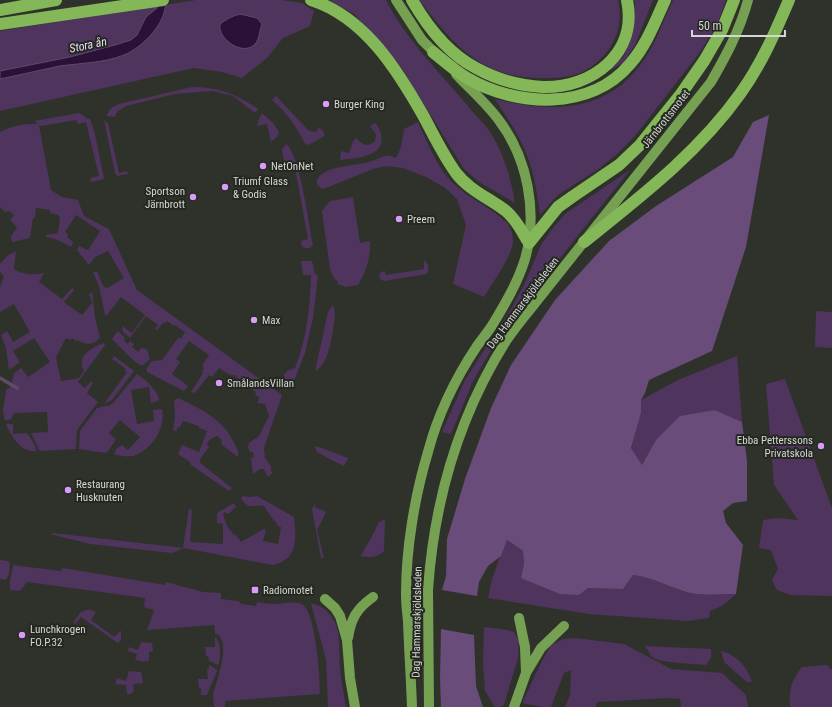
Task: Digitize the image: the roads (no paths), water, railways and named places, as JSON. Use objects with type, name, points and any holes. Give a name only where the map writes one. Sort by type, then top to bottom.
[{"type":"highway","points":[[0,10],[56,0]]},
{"type":"highway","points":[[0,24],[163,0]]},
{"type":"highway","points":[[311,0],[332,9],[348,20],[376,46],[406,85],[456,174],[474,190],[507,211],[529,242],[558,207],[619,165],[640,145],[681,94],[704,61],[722,30],[734,0]]},
{"type":"highway","points":[[412,0],[424,19],[449,47],[461,58],[476,68],[507,81],[529,86],[544,87],[560,86],[578,82],[596,73],[610,62],[620,50],[625,40],[629,10],[627,0]]},
{"type":"highway","points":[[433,52],[466,78],[506,95],[549,100],[570,97],[590,92],[606,85],[619,76],[630,65],[640,52],[665,0]]},
{"type":"highway","points":[[584,242],[642,196],[691,152],[716,125],[740,94],[758,65],[773,36],[788,0]]},
{"type":"main road","points":[[396,0],[415,30],[433,52],[488,107],[509,135],[518,156],[528,188],[531,218],[529,242]]},
{"type":"main road","name":"Järnbrottsmotet","points":[[584,242],[710,82],[729,51],[743,18],[748,0]]},
{"type":"main road","name":"Dag Hammarskjöldsleden","points":[[412,707],[406,595],[411,535],[422,473],[433,435],[450,391],[506,301],[524,261],[529,242]]},
{"type":"main road","name":"Dag Hammarskjöldsleden","points":[[429,707],[429,571],[440,506],[449,465],[465,418],[493,363],[507,340],[584,242]]},
{"type":"main road","points":[[347,640],[351,622],[362,604],[373,597]]},
{"type":"main road","points":[[325,599],[336,608],[347,640],[350,678],[355,707]]},
{"type":"main road","points":[[520,618],[525,647],[526,673]]},
{"type":"main road","points":[[514,707],[526,673],[541,648],[564,626]]},
{"type":"waterway","points":[[0,378],[17,388]]},
{"type":"place","name":"Burger King","points":[[326,104]]},
{"type":"place","name":"NetOnNet","points":[[263,166]]},
{"type":"place","name":"Triumf Glass & Godis","points":[[225,187]]},
{"type":"place","name":"Sportson Järnbrott","points":[[193,197]]},
{"type":"place","name":"Preem","points":[[399,219]]},
{"type":"place","name":"Max","points":[[254,320]]},
{"type":"place","name":"SmålandsVillan","points":[[219,383]]},
{"type":"place","name":"Ebba Petterssons Privatskola","points":[[821,446]]},
{"type":"place","name":"Restaurang Husknuten","points":[[68,490]]},
{"type":"place","name":"Radiomotet","points":[[255,590]]},
{"type":"place","name":"Lunchkrogen FO.P.32","points":[[22,635]]},
{"type":"water label","name":"Stora ån","points":[[88,45]]}]
